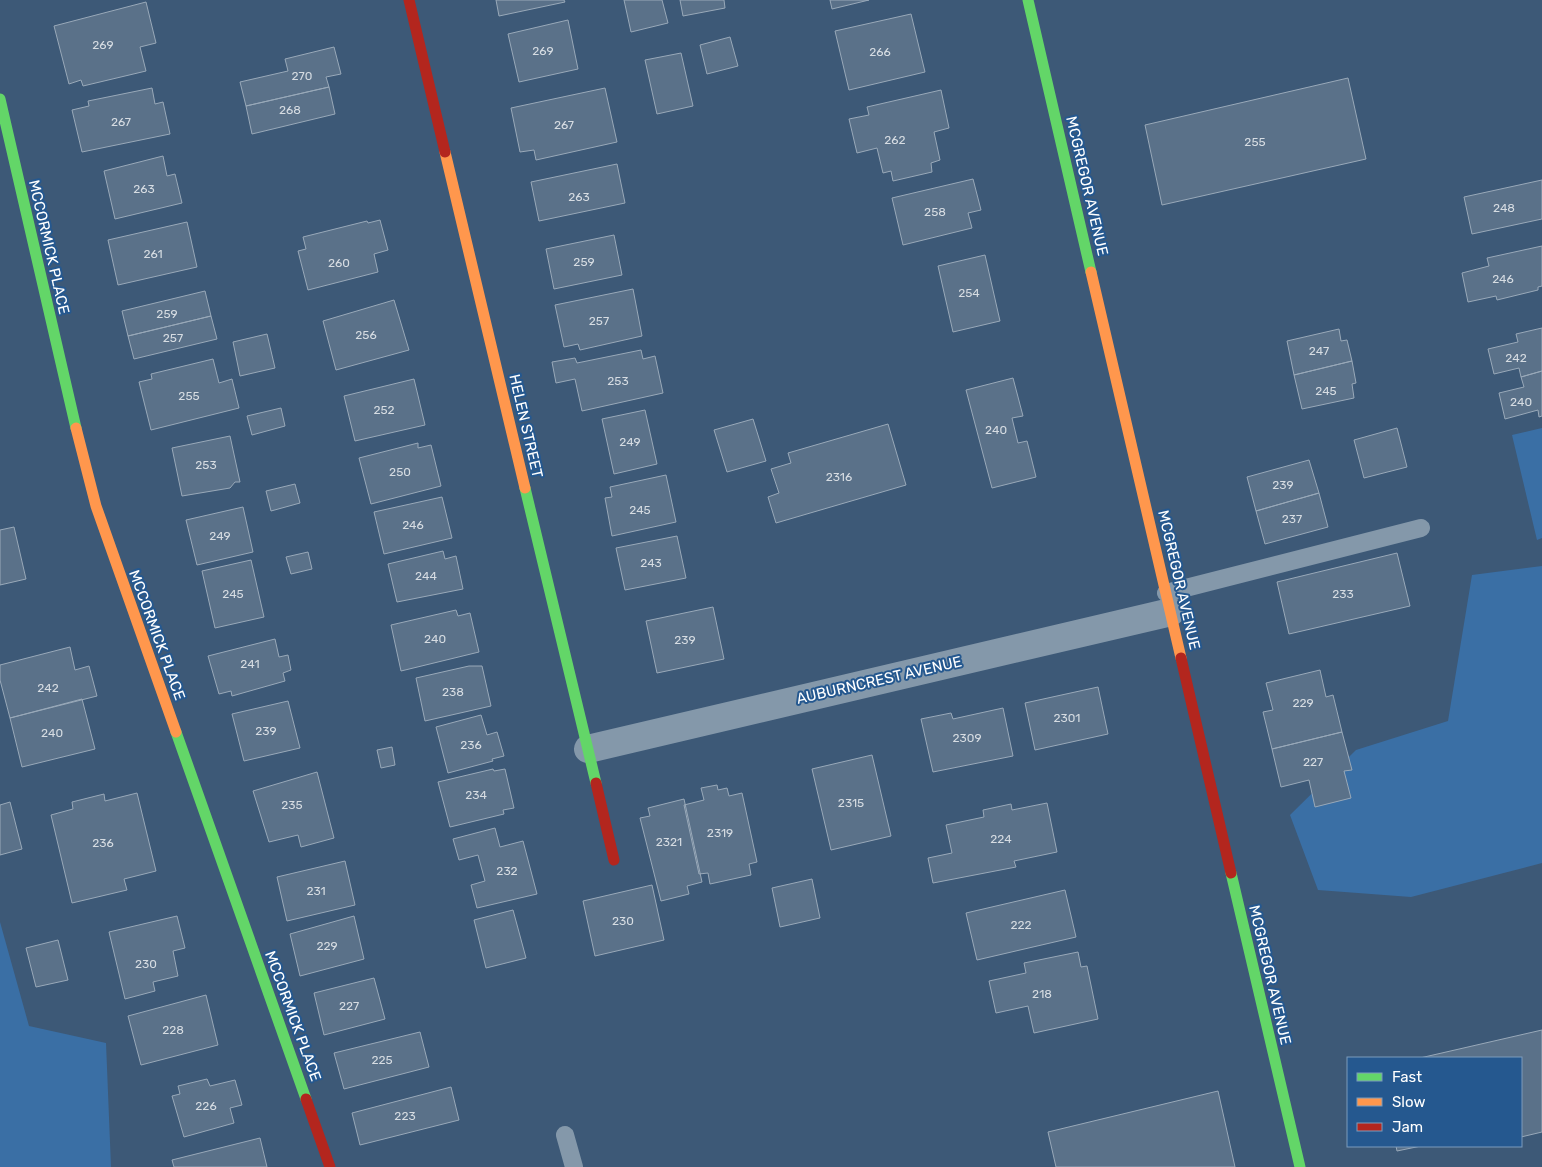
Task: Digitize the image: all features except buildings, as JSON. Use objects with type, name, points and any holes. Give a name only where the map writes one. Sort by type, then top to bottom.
[{"type":"street","name":"HELEN STREET","points":[[409,0],[614,860]]},
{"type":"street","name":"MCGREGOR AVENUE","points":[[1028,0],[1300,1167]]},
{"type":"street","name":"MCCORMICK PLACE","points":[[0,99],[71,411],[96,506],[330,1167]]},
{"type":"street","name":"AUBURNCREST AVENUE","points":[[588,749],[1168,602]]},
{"type":"lane","points":[[1168,602],[1421,528]]},
{"type":"lane","points":[[565,1135],[574,1167]]},
{"type":"shaded area","points":[[1542,428],[1542,538],[1537,540],[1512,435]]},
{"type":"shaded area","points":[[1542,566],[1542,863],[1411,897],[1318,890],[1290,815],[1356,750],[1448,721],[1472,575]]},
{"type":"shaded area","points":[[0,922],[29,1026],[106,1043],[111,1167],[0,1167]]},
{"type":"traffic: fast","points":[[1028,0],[1091,272]]},
{"type":"traffic: fast","points":[[0,99],[76,428]]},
{"type":"traffic: fast","points":[[525,488],[596,783]]},
{"type":"traffic: fast","points":[[176,732],[306,1099]]},
{"type":"traffic: fast","points":[[1231,873],[1300,1167]]},
{"type":"traffic: slow","points":[[445,152],[525,488]]},
{"type":"traffic: slow","points":[[1091,272],[1181,658]]},
{"type":"traffic: slow","points":[[76,428],[96,506],[176,732]]},
{"type":"traffic: jam","points":[[409,0],[445,152]]},
{"type":"traffic: jam","points":[[1181,658],[1231,873]]},
{"type":"traffic: jam","points":[[596,783],[614,860]]},
{"type":"traffic: jam","points":[[306,1099],[330,1167]]}]
